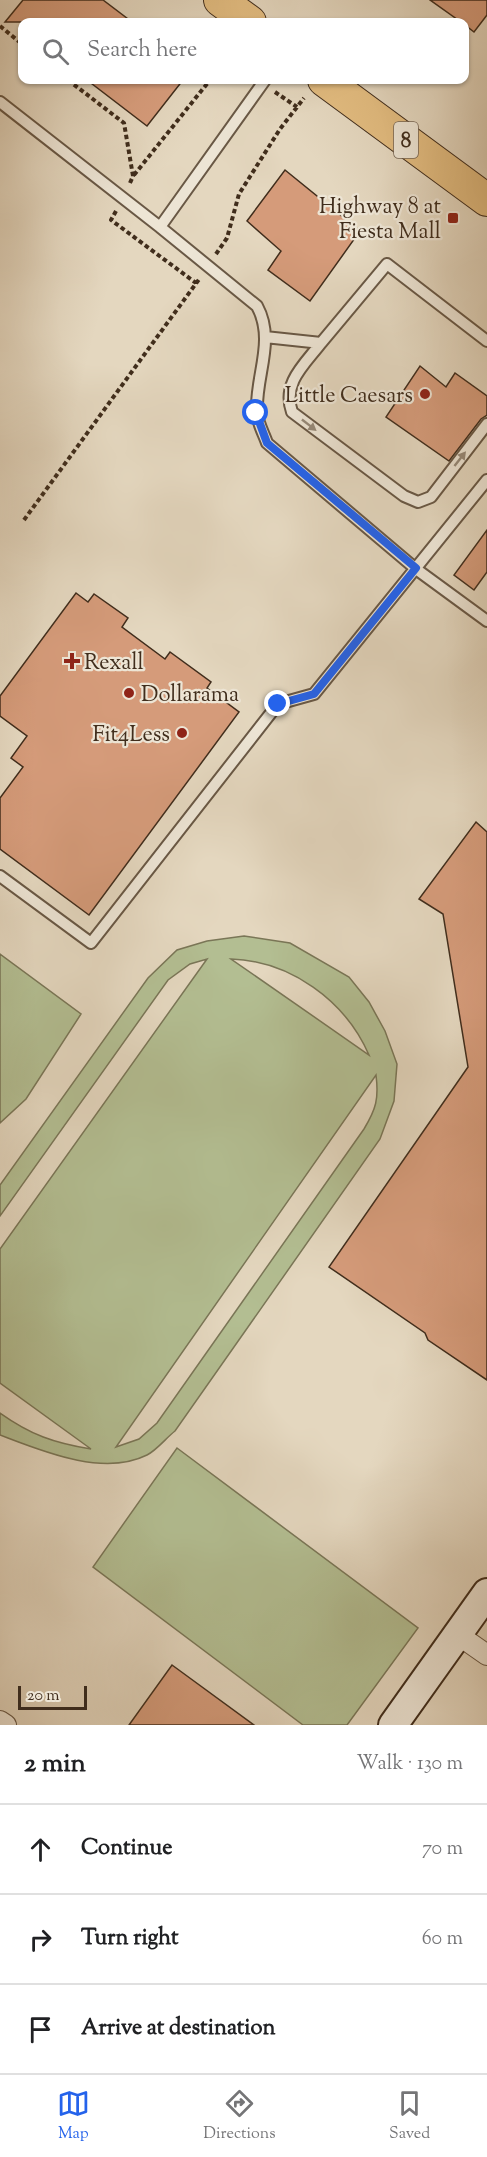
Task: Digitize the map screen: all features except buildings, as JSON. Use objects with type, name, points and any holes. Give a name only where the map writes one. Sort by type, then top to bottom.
[{"type":"main road","points":[[220,0],[245,18]]},
{"type":"main road","name":"8","points":[[318,84],[487,200]]},
{"type":"main road","points":[[393,1725],[487,1593]]},
{"type":"street","points":[[457,1634],[487,1654]]},
{"type":"street","points":[[0,1720],[6,1725]]},
{"type":"lane","points":[[160,227],[262,84]]},
{"type":"lane","points":[[0,102],[257,306],[264,319],[265,337],[256,413],[267,443],[416,568],[487,621]]},
{"type":"lane","points":[[487,340],[387,264],[321,343],[290,386],[288,400],[292,412],[404,496],[417,502],[431,497],[487,424]]},
{"type":"lane","points":[[265,337],[321,343]]},
{"type":"lane","points":[[0,876],[91,942],[278,704],[314,694],[487,480]]},
{"type":"path","points":[[0,26],[18,41]]},
{"type":"path","points":[[133,176],[207,84]]},
{"type":"path","points":[[24,520],[209,266],[227,238],[239,194],[280,129],[318,84]]},
{"type":"green space","points":[[244,936],[290,943],[349,977],[369,1002],[385,1031],[397,1064],[394,1101],[380,1139],[175,1431],[151,1453],[130,1461],[92,1463],[34,1448],[0,1435],[0,1413],[43,1437],[91,1449],[0,1383],[0,1249],[207,959],[190,964],[168,980],[0,1216],[0,1185],[148,978],[177,950],[207,941]],"holes":[[[231,959],[253,961],[274,967],[313,987],[346,1017],[359,1035],[369,1055]],[[376,1075],[376,1104],[364,1129],[157,1423],[139,1439],[116,1447]]]},
{"type":"green space","points":[[0,954],[81,1014],[26,1099],[0,1123]]},
{"type":"green space","points":[[177,1448],[418,1628],[347,1725],[303,1725],[93,1567]]},
{"type":"place","name":"Highway 8 at Fiesta Mall","points":[[453,218]]},
{"type":"place","name":"Little Caesars","points":[[425,394]]},
{"type":"place","name":"Rexall","points":[[72,661]]},
{"type":"place","name":"Dollarama","points":[[129,693]]},
{"type":"place","name":"Fit4Less","points":[[182,733]]},
{"type":"route","points":[[256,413],[267,443],[416,568],[314,694],[278,704]]}]
